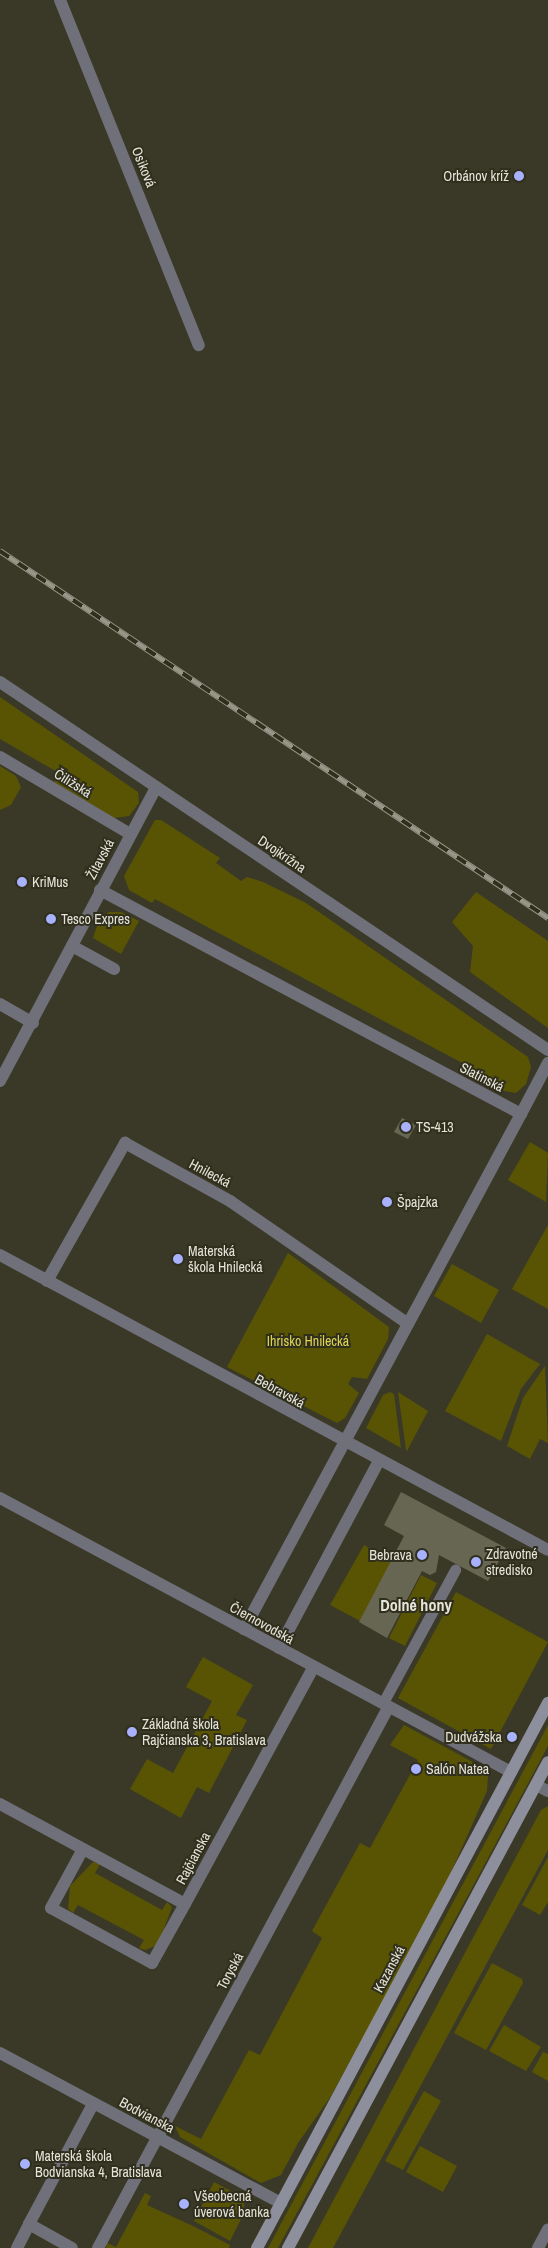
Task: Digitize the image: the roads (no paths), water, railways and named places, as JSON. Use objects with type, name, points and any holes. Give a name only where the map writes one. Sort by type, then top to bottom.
[{"type":"main road","name":"Kazanská","points":[[257,2248],[548,1703]]},
{"type":"main road","points":[[288,2248],[548,1762]]},
{"type":"street","name":"Osiková","points":[[60,0],[199,344]]},
{"type":"street","name":"Dvojkrížna","points":[[0,682],[548,1050]]},
{"type":"street","name":"Čiližská","points":[[0,757],[130,834]]},
{"type":"street","name":"Žitavská","points":[[0,1081],[33,1023],[100,890],[156,787]]},
{"type":"street","name":"Slatinská","points":[[100,890],[521,1114]]},
{"type":"street","points":[[72,946],[114,969]]},
{"type":"street","points":[[0,1004],[33,1023]]},
{"type":"street","points":[[244,1629],[548,1063]]},
{"type":"street","name":"Hnilecká","points":[[46,1281],[125,1143],[230,1201],[408,1324]]},
{"type":"street","name":"Bebravská","points":[[0,1254],[46,1281],[344,1443],[547,1549]]},
{"type":"street","points":[[279,1648],[379,1460]]},
{"type":"street","name":"Čiernovodská","points":[[0,1498],[313,1668],[387,1702],[511,1772]]},
{"type":"street","points":[[387,1702],[454,1570]]},
{"type":"street","name":"Rajčianska","points":[[0,1804],[185,1904],[313,1668]]},
{"type":"street","name":"Toryská","points":[[98,2248],[387,1702]]},
{"type":"street","points":[[536,1785],[548,1791]]},
{"type":"street","points":[[83,1849],[51,1908],[152,1963],[185,1904]]},
{"type":"street","name":"Bodvianska","points":[[0,2053],[281,2203]]},
{"type":"street","points":[[17,2248],[93,2104]]},
{"type":"street","points":[[29,2224],[72,2248]]},
{"type":"street","points":[[538,2248],[548,2229]]},
{"type":"railway","points":[[0,551],[548,918]]},
{"type":"place","name":"Orbánov kríž","points":[[519,176]]},
{"type":"place","name":"KriMus","points":[[22,882]]},
{"type":"place","name":"Tesco Expres","points":[[51,919]]},
{"type":"place","name":"TS-413","points":[[406,1127]]},
{"type":"place","name":"Špajzka","points":[[387,1202]]},
{"type":"place","name":"Materská škola Hnilecká","points":[[178,1259]]},
{"type":"place","name":"Bebrava","points":[[422,1555]]},
{"type":"place","name":"Zdravotné stredisko","points":[[476,1562]]},
{"type":"place","name":"Základná škola Rajčianska 3, Bratislava","points":[[132,1732]]},
{"type":"place","name":"Dudvážska","points":[[512,1737]]},
{"type":"place","name":"Salón Natea","points":[[416,1769]]},
{"type":"place","name":"Materská škola Bodvianska 4, Bratislava","points":[[25,2164]]},
{"type":"place","name":"Všeobecná úverová banka","points":[[184,2204]]},
{"type":"district","name":"Dolné hony","points":[[416,1605]]},
{"type":"park label","name":"Ihrisko Hnilecká","points":[[308,1341]]}]
